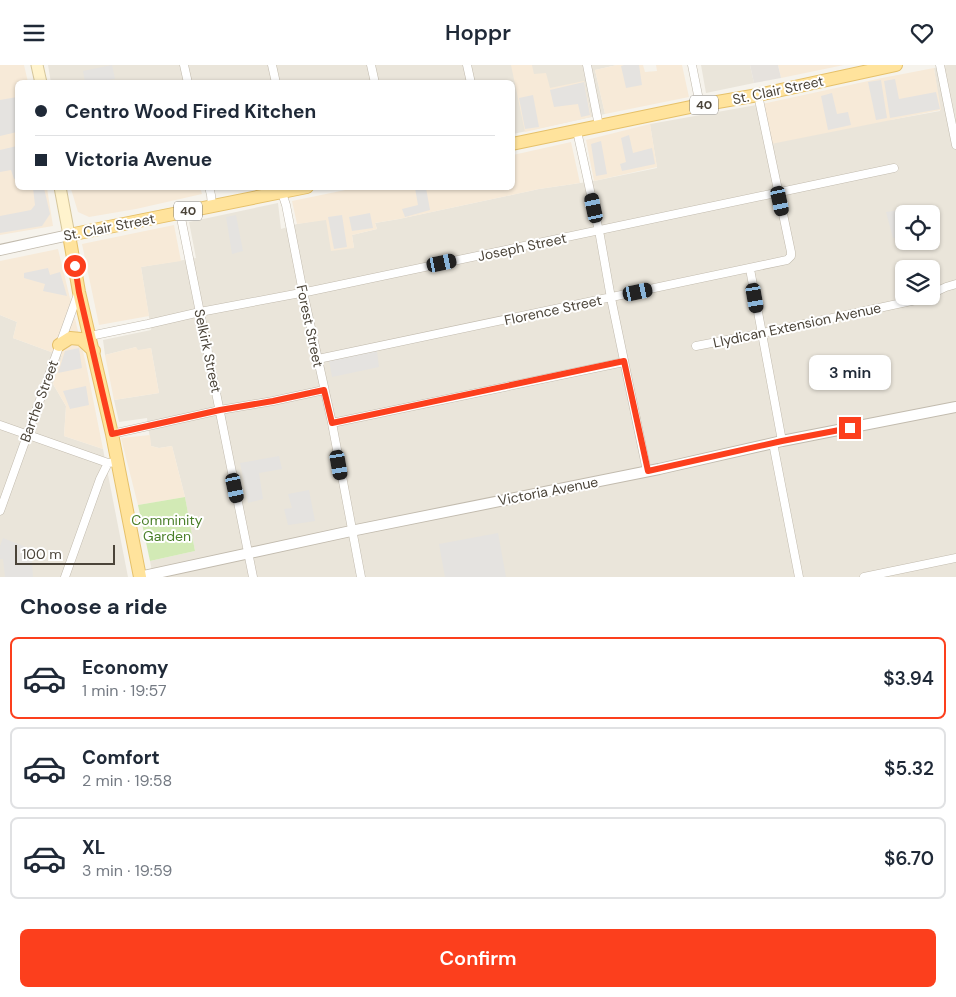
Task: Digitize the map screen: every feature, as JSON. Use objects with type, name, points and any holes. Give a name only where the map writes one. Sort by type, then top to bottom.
[{"type":"main road","points":[[38,65],[40,80]]},
{"type":"main road","name":"St. Clair Street","points":[[515,144],[896,65]]},
{"type":"main road","points":[[61,190],[79,292],[112,434],[112,463],[140,577]]},
{"type":"main road","name":"St. Clair Street","points":[[69,235],[293,190]]},
{"type":"main road","points":[[59,345],[70,339],[81,339],[94,351]]},
{"type":"street","points":[[184,65],[187,80]]},
{"type":"street","points":[[272,65],[275,80]]},
{"type":"street","points":[[372,65],[374,80]]},
{"type":"street","points":[[467,65],[470,80]]},
{"type":"street","points":[[587,65],[600,126]]},
{"type":"street","points":[[692,65],[700,105]]},
{"type":"street","points":[[940,65],[956,145]]},
{"type":"street","points":[[758,95],[779,193]]},
{"type":"street","points":[[577,131],[648,471]]},
{"type":"street","name":"Joseph Street","points":[[90,336],[894,168]]},
{"type":"street","points":[[209,190],[212,206]]},
{"type":"street","name":"Forest Street","points":[[282,193],[286,204],[332,423],[361,577]]},
{"type":"street","name":"Florence Street","points":[[318,359],[784,261],[788,259],[791,252],[779,193]]},
{"type":"street","name":"Selkirk Street","points":[[180,213],[253,577]]},
{"type":"street","name":"St. Clair Street","points":[[0,250],[69,235]]},
{"type":"street","points":[[750,269],[762,333],[777,442],[799,577]]},
{"type":"street","points":[[940,290],[956,284]]},
{"type":"street","name":"Barthe Street","points":[[0,511],[79,292]]},
{"type":"street","name":"Llydican Extension Avenue","points":[[696,346],[895,304]]},
{"type":"street","points":[[332,423],[624,361]]},
{"type":"street","points":[[112,434],[220,410],[324,390]]},
{"type":"street","name":"Victoria Avenue","points":[[140,577],[352,531],[648,471],[777,442],[956,407]]},
{"type":"street","points":[[0,425],[112,463],[100,479],[65,577]]},
{"type":"street","points":[[864,577],[956,558]]},
{"type":"shaded area","points":[[0,65],[24,65],[28,80],[15,80],[15,190],[47,190],[53,226],[0,235]]},
{"type":"shaded area","points":[[48,65],[617,65],[595,70],[605,114],[515,134],[515,80],[50,80]]},
{"type":"shaded area","points":[[112,65],[115,79],[85,80],[83,71]]},
{"type":"shaded area","points":[[511,65],[532,65],[534,74],[546,73],[550,88],[584,81],[591,117],[525,132]]},
{"type":"shaded area","points":[[617,65],[643,65],[645,72],[657,71],[656,65],[682,65],[689,97],[605,114],[595,70]]},
{"type":"shaded area","points":[[639,65],[642,85],[626,88],[621,66]]},
{"type":"shaded area","points":[[701,65],[750,65],[754,83],[706,93]]},
{"type":"shaded area","points":[[750,65],[778,65],[781,78],[754,83]]},
{"type":"shaded area","points":[[778,65],[844,65],[781,78]]},
{"type":"shaded area","points":[[956,65],[956,577],[153,577],[150,561],[195,551],[185,497],[172,446],[159,448],[151,446],[147,418],[119,422],[114,400],[159,393],[151,348],[137,351],[136,347],[105,355],[103,340],[151,330],[141,267],[196,258],[189,222],[278,203],[281,229],[326,219],[354,248],[352,235],[377,229],[375,223],[539,189],[594,181],[657,168],[650,124],[762,104],[890,120],[940,111],[934,68]]},
{"type":"shaded area","points":[[934,68],[941,110],[771,144],[762,104]]},
{"type":"shaded area","points":[[895,79],[899,99],[936,92],[940,109],[890,118],[884,81]]},
{"type":"shaded area","points":[[881,80],[887,118],[876,120],[868,82]]},
{"type":"shaded area","points":[[584,82],[590,115],[581,117],[578,104],[554,107],[550,90]]},
{"type":"shaded area","points":[[832,93],[837,114],[848,112],[851,125],[828,130],[821,96]]},
{"type":"shaded area","points":[[533,95],[539,127],[525,129],[519,98]]},
{"type":"shaded area","points":[[15,97],[15,132],[0,136],[0,100]]},
{"type":"shaded area","points":[[650,124],[657,167],[594,181],[586,140]]},
{"type":"shaded area","points":[[629,135],[633,153],[652,148],[655,164],[622,171],[620,164],[626,162],[621,138]]},
{"type":"shaded area","points":[[601,141],[607,174],[596,176],[591,144]]},
{"type":"shaded area","points":[[571,142],[580,183],[539,189],[375,223],[377,229],[352,235],[354,248],[331,251],[326,220],[297,224],[292,201],[345,190],[515,190],[515,155]]},
{"type":"shaded area","points":[[15,146],[15,179],[11,170],[0,172],[0,150]]},
{"type":"shaded area","points":[[33,190],[44,190],[50,214],[42,226],[0,233],[0,216],[31,210],[35,205]]},
{"type":"shaded area","points":[[71,190],[201,190],[202,194],[136,209],[89,217],[78,212]]},
{"type":"shaded area","points":[[415,190],[426,190],[430,210],[405,217],[402,209],[418,205]]},
{"type":"shaded area","points":[[895,211],[895,238],[893,238],[886,212]]},
{"type":"shaded area","points":[[370,213],[373,228],[352,231],[349,217]]},
{"type":"shaded area","points":[[236,215],[243,251],[232,254],[226,217]]},
{"type":"shaded area","points":[[342,215],[347,247],[334,249],[328,217]]},
{"type":"shaded area","points":[[174,225],[181,261],[141,267],[149,316],[99,325],[82,244]]},
{"type":"shaded area","points":[[58,249],[86,364],[103,449],[64,436],[66,406],[53,384],[62,356],[13,338],[17,322],[0,315],[0,261]]},
{"type":"shaded area","points":[[48,268],[50,275],[60,272],[67,296],[43,291],[45,284],[24,278],[24,273]]},
{"type":"shaded area","points":[[0,315],[17,322],[13,338],[62,356],[53,384],[66,406],[64,436],[103,449],[128,577],[0,577]]},
{"type":"shaded area","points":[[136,347],[138,350],[151,348],[159,393],[114,400],[105,355]]},
{"type":"shaded area","points":[[79,348],[82,368],[58,373],[65,351]]},
{"type":"shaded area","points":[[377,351],[379,367],[332,377],[329,361]]},
{"type":"shaded area","points":[[86,386],[89,405],[70,409],[63,391]]},
{"type":"shaded area","points":[[150,435],[151,446],[159,448],[172,446],[185,497],[138,505],[121,438]]},
{"type":"shaded area","points":[[279,456],[282,469],[259,473],[263,499],[248,503],[240,463]]},
{"type":"shaded area","points":[[309,490],[315,521],[288,525],[284,509],[292,508],[288,494]]},
{"type":"shaded area","points":[[498,533],[506,577],[445,577],[439,544]]},
{"type":"shaded area","points":[[3,538],[31,549],[33,577],[5,577],[3,559],[0,559],[0,546]]},
{"type":"green space","name":"Comminity Garden","points":[[185,497],[195,551],[150,561],[138,505]]},
{"type":"route","points":[[75,266],[79,292],[112,434],[220,410],[324,390],[332,423],[624,361],[648,471],[850,428]]}]
